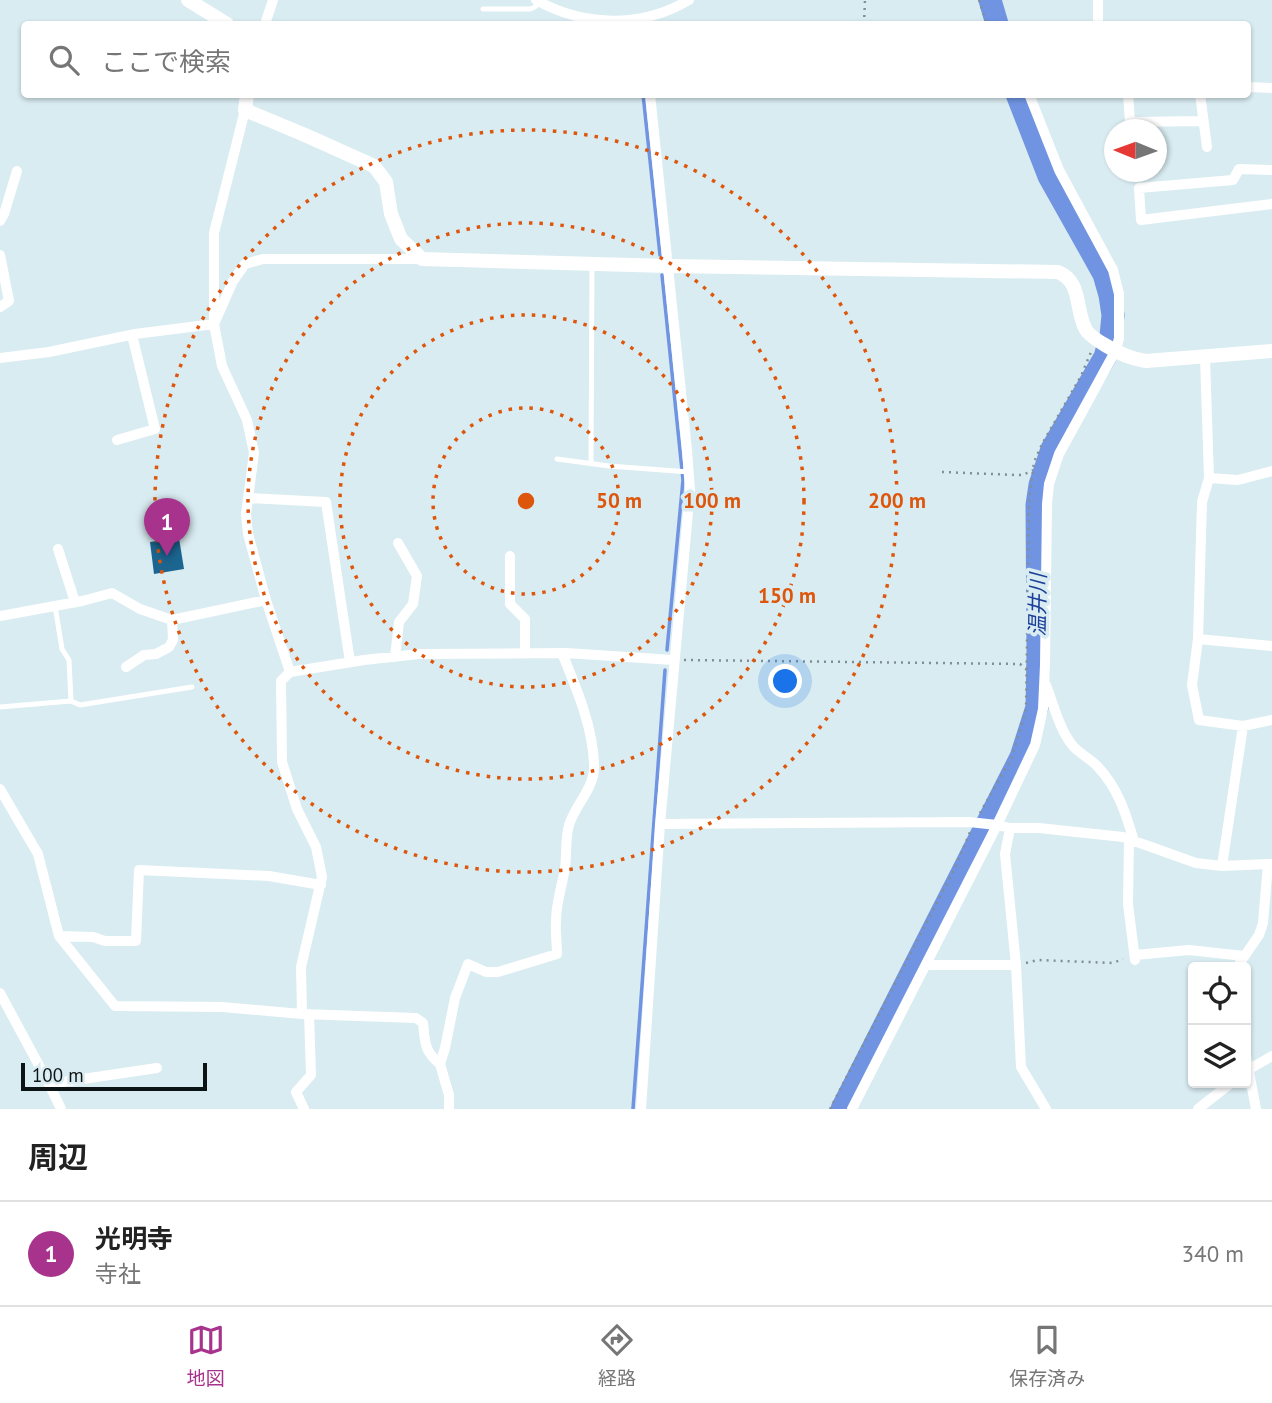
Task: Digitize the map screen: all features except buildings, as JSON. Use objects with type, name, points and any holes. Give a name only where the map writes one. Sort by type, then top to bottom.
[{"type":"street","points":[[188,0],[222,21]]},
{"type":"street","points":[[266,21],[272,0]]},
{"type":"street","points":[[644,21],[689,0]]},
{"type":"street","points":[[1098,0],[1098,21]]},
{"type":"street","points":[[537,1],[578,16],[620,21]]},
{"type":"street","points":[[1251,87],[1272,88]]},
{"type":"street","points":[[246,98],[214,233],[214,324],[222,366],[247,420],[254,453],[246,514],[248,534],[290,672]]},
{"type":"street","points":[[641,1109],[660,824],[690,491],[650,98]]},
{"type":"street","points":[[852,1109],[1035,745],[1043,709],[1049,484],[1106,344],[1119,338],[1119,294],[1113,270],[1059,170],[1031,98]]},
{"type":"street","points":[[1128,98],[1130,122],[1202,121]]},
{"type":"street","points":[[1200,98],[1207,147]]},
{"type":"street","points":[[245,110],[374,166],[386,182],[391,215],[401,239],[422,259]]},
{"type":"street","points":[[1272,170],[1239,169],[1233,180],[1139,188],[1141,220],[1272,204]]},
{"type":"street","points":[[0,221],[17,171]]},
{"type":"street","points":[[0,255],[9,301],[0,307]]},
{"type":"street","points":[[214,324],[233,281],[246,264],[263,260],[422,259],[1058,272],[1072,282],[1088,333],[1129,357],[1146,361],[1272,352]]},
{"type":"street","points":[[0,358],[214,324]]},
{"type":"street","points":[[117,440],[155,429],[132,335]]},
{"type":"street","points":[[1205,358],[1209,478],[1202,502],[1198,639],[1192,685],[1199,720],[1243,726],[1272,720]]},
{"type":"street","points":[[1209,478],[1238,480],[1272,471]]},
{"type":"street","points":[[248,498],[326,502],[350,662]]},
{"type":"street","points":[[395,657],[399,622],[413,604],[417,576],[398,543]]},
{"type":"street","points":[[58,549],[75,602]]},
{"type":"street","points":[[510,556],[510,604],[525,619],[525,653]]},
{"type":"street","points":[[0,616],[112,593],[140,609],[172,620],[266,600]]},
{"type":"street","points":[[126,667],[144,655],[156,654],[169,647],[173,640],[172,620]]},
{"type":"street","points":[[1198,639],[1272,646]]},
{"type":"street","points":[[304,1109],[296,1091],[311,1075],[301,967],[322,877],[316,848],[297,809],[282,762],[281,681],[290,672],[419,654],[562,653],[674,660]]},
{"type":"street","points":[[449,1109],[449,1095],[440,1064],[455,998],[468,964],[486,972],[498,972],[557,954],[556,921],[568,828],[592,783],[594,769],[588,726],[562,653]]},
{"type":"street","points":[[1044,680],[1073,746],[1097,764],[1124,808],[1131,840],[1128,904],[1135,957],[1189,950],[1244,956]]},
{"type":"street","points":[[1222,866],[1243,726]]},
{"type":"street","points":[[0,789],[38,854],[59,936],[115,1006],[222,1007],[305,1014],[416,1018],[423,1023],[425,1045],[430,1056],[440,1064]]},
{"type":"street","points":[[660,824],[995,824],[1010,828],[1038,828],[1123,837],[1195,863],[1222,866],[1270,864],[1264,923],[1240,962]]},
{"type":"street","points":[[1010,828],[1005,854],[1016,965],[1021,1067],[1046,1109]]},
{"type":"street","points":[[59,936],[136,941],[139,870],[269,876],[321,885]]},
{"type":"street","points":[[926,965],[1016,965]]},
{"type":"street","points":[[0,993],[61,1109]]},
{"type":"street","points":[[1251,1068],[1272,1056]]},
{"type":"street","points":[[49,1084],[158,1068]]},
{"type":"street","points":[[1251,1087],[1256,1109]]},
{"type":"street","points":[[1198,1109],[1225,1088]]},
{"type":"lane","points":[[483,9],[530,9],[535,7],[537,1]]},
{"type":"lane","points":[[591,464],[592,264]]},
{"type":"lane","points":[[557,459],[689,472]]},
{"type":"lane","points":[[55,606],[62,649],[69,660],[71,701]]},
{"type":"lane","points":[[0,707],[71,701],[80,705],[192,687]]},
{"type":"path","points":[[864,21],[865,0]]},
{"type":"path","points":[[979,0],[986,21]]},
{"type":"path","points":[[830,1109],[1012,757],[1026,710],[1029,502],[1033,470],[1038,452],[1082,376],[1106,344]]},
{"type":"path","points":[[942,472],[1023,475],[1033,470]]},
{"type":"path","points":[[674,660],[1020,664],[1027,670]]},
{"type":"path","points":[[1016,965],[1038,961],[1113,964],[1135,957]]},
{"type":"waterway","name":"温井川","points":[[990,0],[996,21]]},
{"type":"waterway","points":[[643,98],[660,255]]},
{"type":"waterway","name":"温井川","points":[[842,1109],[1021,757],[1037,707],[1037,505],[1040,485],[1052,449],[1105,357],[1111,336],[1113,315],[1104,274],[1049,176],[1019,98]]},
{"type":"waterway","points":[[662,275],[683,480],[667,650]]},
{"type":"waterway","points":[[633,1109],[665,670]]},
{"type":"place","name":"光明寺","points":[[167,556]]}]
